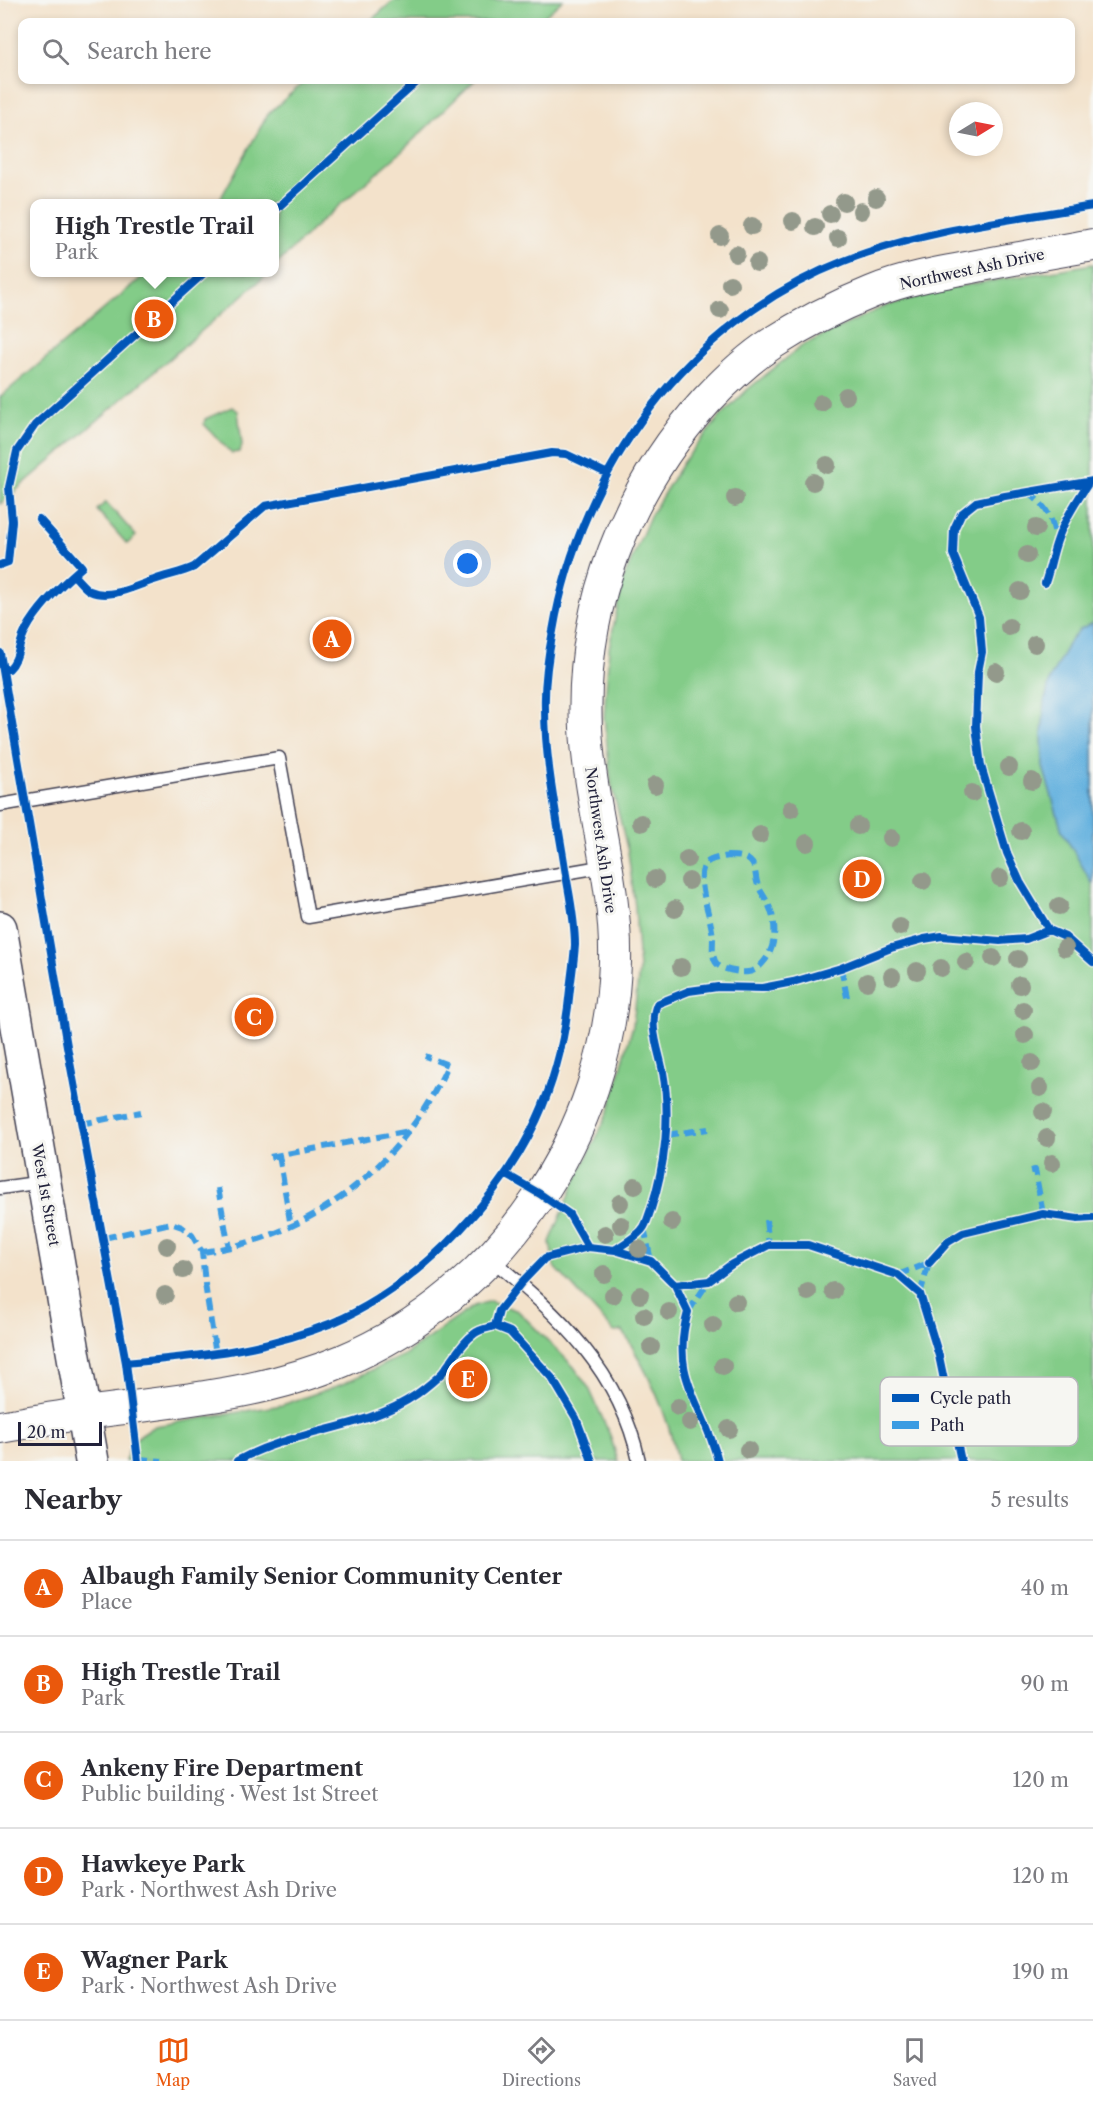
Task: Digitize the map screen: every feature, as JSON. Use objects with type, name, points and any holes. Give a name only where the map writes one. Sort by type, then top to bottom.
[{"type":"main road","name":"West 1st Street","points":[[0,928],[92,1461]]},
{"type":"street","name":"Northwest Ash Drive","points":[[0,1427],[237,1391],[289,1380],[343,1361],[396,1334],[446,1300],[491,1259],[520,1225],[553,1177],[578,1129],[597,1075],[610,1018],[615,962],[613,908],[586,729],[587,673],[593,627],[606,572],[628,515],[653,470],[684,426],[721,385],[768,346],[844,303],[927,275],[1093,245]]},
{"type":"lane","points":[[0,805],[279,758],[308,917],[607,866]]},
{"type":"lane","points":[[0,1188],[44,1182]]},
{"type":"lane","points":[[491,1259],[521,1283],[592,1356],[613,1390],[633,1432],[639,1461]]},
{"type":"green space","points":[[394,0],[563,0],[543,18],[374,18]]},
{"type":"green space","points":[[302,84],[471,84],[400,153],[319,223],[279,262],[279,199],[220,199],[268,114]]},
{"type":"green space","points":[[1093,264],[1093,1461],[677,1461],[663,1409],[623,1331],[614,1332],[554,1266],[550,1242],[574,1184],[609,1111],[633,1025],[639,970],[635,907],[628,852],[611,783],[604,717],[609,648],[623,580],[650,516],[683,462],[720,417],[748,389],[803,345],[883,307],[949,288]]},
{"type":"green space","points":[[142,277],[264,277],[0,504],[0,397]]},
{"type":"green space","points":[[232,407],[238,411],[242,445],[240,452],[231,453],[204,424],[205,419]]},
{"type":"green space","points":[[106,502],[136,536],[127,544],[97,510]]},
{"type":"green space","points":[[490,1301],[518,1311],[574,1367],[589,1388],[610,1435],[618,1461],[125,1461],[135,1440],[155,1426],[282,1405],[340,1385],[404,1355],[474,1306]]},
{"type":"water","points":[[1093,623],[1093,885],[1062,831],[1043,767],[1042,734],[1045,700],[1050,679],[1071,639],[1080,629]]},
{"type":"marked path","points":[[1028,492],[1047,512],[1056,539]]},
{"type":"marked path","points":[[728,856],[743,857],[752,863],[758,885],[773,916],[774,939],[770,953],[758,967],[748,972],[737,972],[724,968],[718,965],[713,956],[712,930],[703,891],[702,873],[708,861],[728,856]]},
{"type":"marked path","points":[[841,968],[848,1002]]},
{"type":"marked path","points":[[202,1252],[242,1244],[281,1231],[316,1213],[349,1191],[379,1164],[406,1134],[429,1101],[448,1065],[425,1056]]},
{"type":"marked path","points":[[81,1124],[141,1112]]},
{"type":"marked path","points":[[666,1135],[708,1129]]},
{"type":"marked path","points":[[270,1157],[410,1131]]},
{"type":"marked path","points":[[279,1155],[291,1227]]},
{"type":"marked path","points":[[1030,1171],[1035,1170],[1043,1214]]},
{"type":"marked path","points":[[218,1188],[229,1248]]},
{"type":"marked path","points":[[766,1220],[769,1245]]},
{"type":"marked path","points":[[104,1238],[171,1223],[182,1227],[192,1235],[202,1252],[216,1355]]},
{"type":"marked path","points":[[644,1227],[651,1261]]},
{"type":"marked path","points":[[898,1275],[929,1263],[920,1294]]},
{"type":"marked path","points":[[688,1312],[709,1281]]},
{"type":"marked path","points":[[138,1459],[162,1461]]},
{"type":"cycle path","points":[[279,206],[415,84]]},
{"type":"cycle path","points":[[126,1363],[205,1355],[281,1340],[332,1323],[367,1306],[416,1272],[459,1231],[504,1177],[522,1149],[549,1090],[558,1058],[565,1025],[575,945],[572,910],[547,751],[545,699],[553,631],[567,571],[588,513],[616,458],[650,408],[691,362],[737,322],[788,288],[844,261],[874,250],[936,234],[1093,206]]},
{"type":"cycle path","points":[[0,565],[8,562],[12,521],[9,487],[17,451],[35,425],[199,277]]},
{"type":"cycle path","points":[[73,575],[90,591],[106,594],[189,569],[265,506],[552,453],[566,454],[606,473]]},
{"type":"cycle path","points":[[1093,481],[976,502],[961,514],[954,529],[953,554],[979,617],[982,652],[978,672],[976,726],[981,766],[1007,853],[1020,882],[1049,930],[1065,937],[1093,962]]},
{"type":"cycle path","points":[[1045,583],[1060,533],[1089,482]]},
{"type":"cycle path","points":[[3,669],[9,669],[13,665],[23,635],[37,613],[82,567],[39,519]]},
{"type":"cycle path","points":[[0,653],[67,1046],[126,1363],[138,1461]]},
{"type":"cycle path","points":[[237,1461],[281,1442],[352,1423],[396,1406],[417,1394],[439,1376],[465,1342],[476,1332],[495,1326],[499,1311],[545,1258],[588,1247],[615,1250],[642,1230],[656,1193],[665,1141],[665,1089],[654,1029],[657,1004],[689,991],[718,987],[762,988],[793,982],[924,939],[942,936],[1000,941],[1026,939],[1049,930]]},
{"type":"cycle path","points":[[507,1175],[569,1214],[588,1247]]},
{"type":"cycle path","points":[[929,1263],[948,1242],[963,1233],[1043,1214],[1078,1219],[1093,1218]]},
{"type":"cycle path","points":[[675,1285],[709,1281],[732,1264],[769,1245],[808,1245],[898,1275],[920,1294],[943,1377]]},
{"type":"cycle path","points":[[615,1250],[651,1261],[675,1285],[688,1312],[683,1335],[685,1373],[718,1461]]},
{"type":"cycle path","points":[[495,1326],[510,1332],[552,1378],[576,1418],[592,1461]]},
{"type":"cycle path","points":[[958,1446],[961,1461]]},
{"type":"place","name":"High Trestle Trail","points":[[154,319]]},
{"type":"place","name":"Albaugh Family Senior Community Center","points":[[332,639]]},
{"type":"place","name":"Hawkeye Park","points":[[862,879]]},
{"type":"place","name":"Ankeny Fire Department","points":[[254,1017]]},
{"type":"place","name":"Wagner Park","points":[[468,1379]]}]
